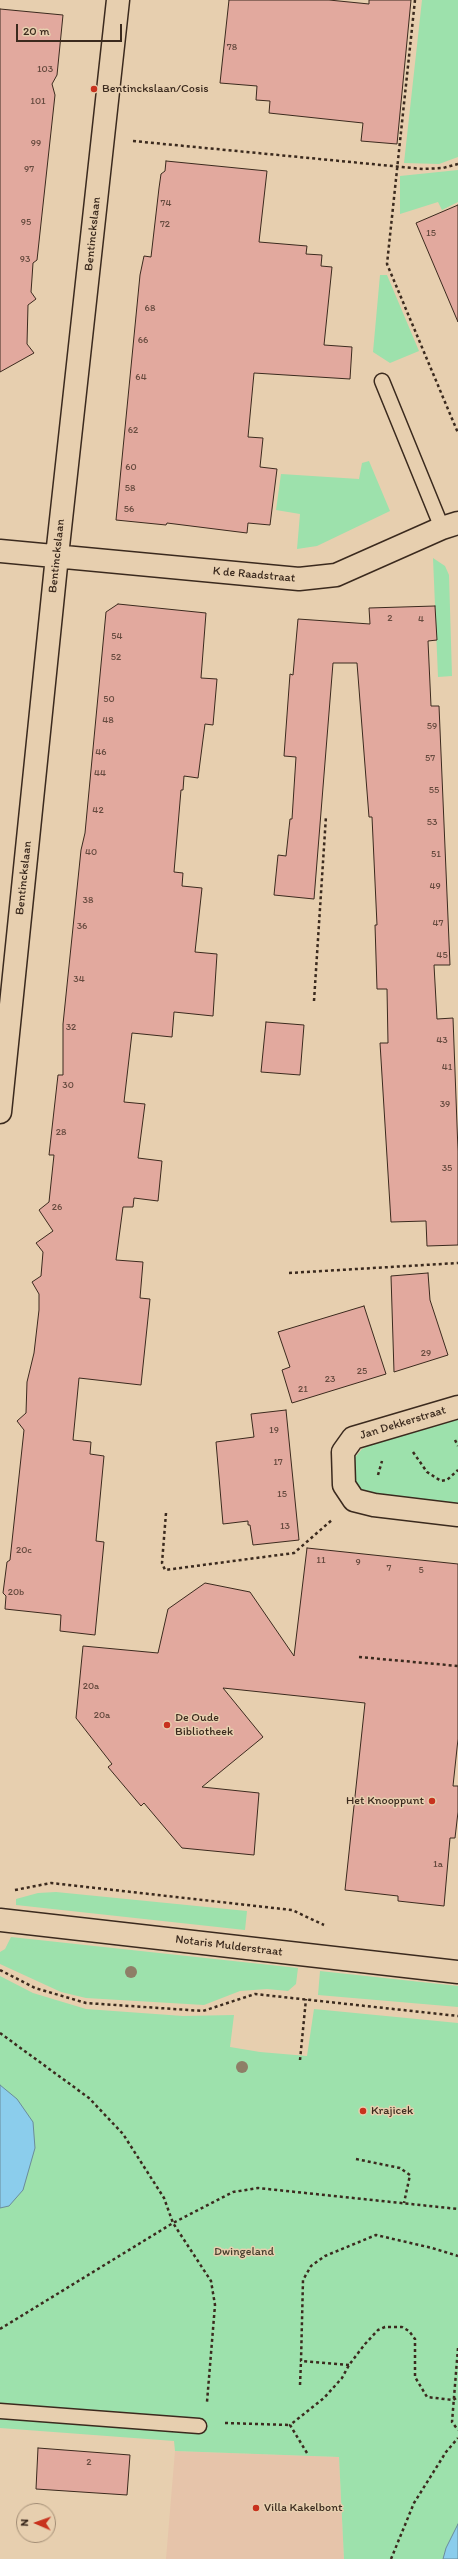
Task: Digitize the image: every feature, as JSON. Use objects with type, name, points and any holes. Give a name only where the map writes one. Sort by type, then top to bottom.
[{"type":"street","name":"Bentinckslaan","points":[[0,1112],[57,556],[118,0]]},
{"type":"street","name":"K de Raadstraat","points":[[0,551],[299,579],[336,575],[450,526]]},
{"type":"street","name":"Jan Dekkerstraat","points":[[354,1500],[344,1485],[343,1452],[353,1438],[458,1406]]},
{"type":"street","points":[[354,1500],[374,1506],[458,1515]]},
{"type":"street","name":"Notaris Mulderstraat","points":[[0,1920],[458,1972]]},
{"type":"lane","name":"K de Raadstraat","points":[[382,381],[450,526]]},
{"type":"lane","points":[[0,2411],[200,2424]]},
{"type":"path","points":[[415,0],[386,264],[458,433]]},
{"type":"path","points":[[103,138],[423,169],[443,168],[458,164]]},
{"type":"path","points":[[314,1001],[326,816]]},
{"type":"path","points":[[289,1273],[458,1263]]},
{"type":"path","points":[[408,1451],[412,1452],[420,1460],[432,1476],[441,1481],[448,1480],[458,1470]]},
{"type":"path","points":[[374,1506],[379,1468],[384,1458]]},
{"type":"path","points":[[166,1513],[162,1563],[166,1570],[294,1553],[354,1500]]},
{"type":"path","points":[[359,1657],[458,1666]]},
{"type":"path","points":[[8,1891],[51,1883],[292,1910],[328,1927]]},
{"type":"path","points":[[0,1970],[35,1988],[86,2003],[203,2011],[255,1994],[458,2016]]},
{"type":"path","points":[[300,2060],[306,2000]]},
{"type":"path","points":[[0,2033],[89,2098],[123,2134],[164,2198],[173,2223],[208,2275],[214,2294],[207,2404],[200,2424],[290,2425],[324,2398],[342,2378],[349,2365],[378,2330],[385,2326],[402,2327],[410,2331],[414,2339],[415,2377],[420,2388],[427,2397],[453,2400],[458,2397]]},
{"type":"path","points":[[356,2159],[400,2168],[410,2175],[404,2203]]},
{"type":"path","points":[[0,2329],[173,2223],[233,2192],[248,2188],[458,2209]]},
{"type":"path","points":[[300,2385],[303,2280],[311,2266],[325,2256],[376,2235],[432,2248],[458,2256]]},
{"type":"path","points":[[458,2348],[452,2422],[458,2430]]},
{"type":"path","points":[[301,2361],[349,2365]]},
{"type":"path","points":[[290,2425],[307,2452]]},
{"type":"path","points":[[391,2559],[414,2503],[446,2452],[458,2438]]},
{"type":"shaded area","name":"Villa Kakelbont","points":[[175,2451],[339,2457],[344,2559],[166,2559]]},
{"type":"green space","points":[[422,0],[458,0],[458,157],[439,164],[404,163]]},
{"type":"green space","points":[[458,170],[458,202],[442,210],[438,202],[400,214],[400,176]]},
{"type":"green space","points":[[380,275],[387,275],[419,351],[390,363],[373,352]]},
{"type":"green space","points":[[369,461],[390,511],[317,546],[297,549],[300,514],[276,510],[281,474],[359,479],[362,463]]},
{"type":"green space","points":[[433,558],[445,566],[449,575],[452,676],[438,677]]},
{"type":"green space","points":[[458,1418],[458,1510],[361,1502],[345,1469],[362,1449],[403,1428]]},
{"type":"green space","points":[[56,1892],[247,1911],[245,1930],[16,1905],[16,1899],[38,1893]]},
{"type":"green space","points":[[11,1937],[298,1968],[296,1984],[288,1991],[267,1989],[240,1991],[204,2005],[86,1998],[61,1992],[0,1964],[0,1952],[5,1949]]},
{"type":"green space","points":[[320,1971],[458,1986],[458,2007],[318,1995]]},
{"type":"green space","name":"Dwingeland","points":[[0,1976],[33,1993],[86,2009],[183,2016],[234,2015],[230,2047],[260,2052],[307,2056],[314,2009],[458,2023],[458,2559],[344,2559],[339,2457],[175,2451],[174,2441],[0,2428]]},
{"type":"water","points":[[0,2085],[17,2099],[33,2122],[35,2148],[23,2190],[9,2206],[0,2208]]},
{"type":"water","points":[[458,2524],[458,2559],[443,2559],[446,2548]]},
{"type":"building","points":[[229,0],[329,0],[369,4],[369,0],[411,0],[397,144],[361,141],[363,123],[269,113],[270,101],[256,100],[257,86],[220,83]]},
{"type":"building","points":[[0,9],[63,15],[57,75],[52,84],[55,95],[37,260],[33,263],[31,292],[36,299],[28,305],[27,344],[34,353],[0,372]]},
{"type":"building","points":[[166,161],[267,171],[259,242],[307,246],[306,254],[322,255],[321,266],[332,267],[324,345],[352,347],[350,379],[254,373],[248,437],[263,438],[260,467],[277,469],[270,525],[248,523],[247,533],[167,523],[166,525],[116,520],[140,275],[144,256],[151,257],[161,174],[165,171]]},
{"type":"building","points":[[458,205],[458,322],[416,223]]},
{"type":"building","points":[[118,604],[206,613],[201,678],[217,679],[213,725],[205,724],[198,778],[184,776],[183,790],[181,790],[174,872],[183,873],[182,886],[202,888],[195,952],[217,954],[213,1016],[174,1012],[172,1037],[132,1033],[124,1102],[145,1104],[138,1158],[162,1161],[158,1201],[134,1198],[133,1207],[123,1207],[116,1260],[143,1262],[140,1298],[150,1299],[141,1385],[79,1378],[73,1440],[91,1442],[90,1454],[104,1456],[96,1541],[104,1542],[95,1635],[60,1631],[61,1615],[5,1609],[6,1596],[3,1593],[7,1562],[10,1560],[24,1430],[17,1421],[26,1413],[27,1382],[34,1353],[39,1310],[39,1294],[32,1282],[41,1276],[43,1252],[36,1243],[53,1231],[39,1210],[49,1202],[54,1155],[49,1155],[58,1075],[63,1075],[63,1024],[81,850],[85,833],[106,612]]},
{"type":"building","points":[[435,606],[437,640],[428,641],[431,706],[439,706],[450,965],[434,965],[437,1019],[453,1018],[458,1151],[458,1245],[427,1246],[426,1221],[391,1222],[380,1043],[388,1043],[387,989],[377,989],[375,925],[377,925],[372,817],[369,817],[357,663],[333,663],[314,899],[274,895],[278,855],[286,856],[290,819],[292,819],[296,757],[284,756],[290,674],[293,675],[298,619],[370,624],[369,608]]},
{"type":"building","points":[[266,1022],[304,1025],[300,1075],[261,1072]]},
{"type":"building","points":[[428,1273],[430,1300],[448,1355],[394,1372],[391,1276]]},
{"type":"building","points":[[364,1306],[386,1374],[292,1403],[282,1370],[290,1367],[278,1332]]},
{"type":"building","points":[[286,1410],[299,1540],[253,1545],[248,1521],[223,1524],[216,1442],[254,1437],[251,1414]]},
{"type":"building","points":[[307,1548],[458,1564],[458,1739],[453,1786],[458,1786],[458,1812],[455,1838],[450,1838],[444,1906],[398,1901],[398,1896],[345,1890],[365,1703],[223,1688],[263,1737],[202,1787],[259,1793],[254,1855],[182,1848],[144,1803],[141,1806],[108,1767],[112,1764],[76,1718],[83,1646],[158,1653],[168,1609],[205,1583],[250,1592],[294,1656]]},
{"type":"building","points":[[38,2448],[130,2455],[127,2495],[36,2489]]},
{"type":"place","name":"Bentinckslaan/Cosis","points":[[94,89]]},
{"type":"place","name":"De Oude Bibliotheek","points":[[167,1725]]},
{"type":"place","name":"Het Knooppunt","points":[[432,1801]]},
{"type":"place","name":"Krajicek","points":[[363,2111]]},
{"type":"place","name":"Villa Kakelbont","points":[[256,2508]]}]
